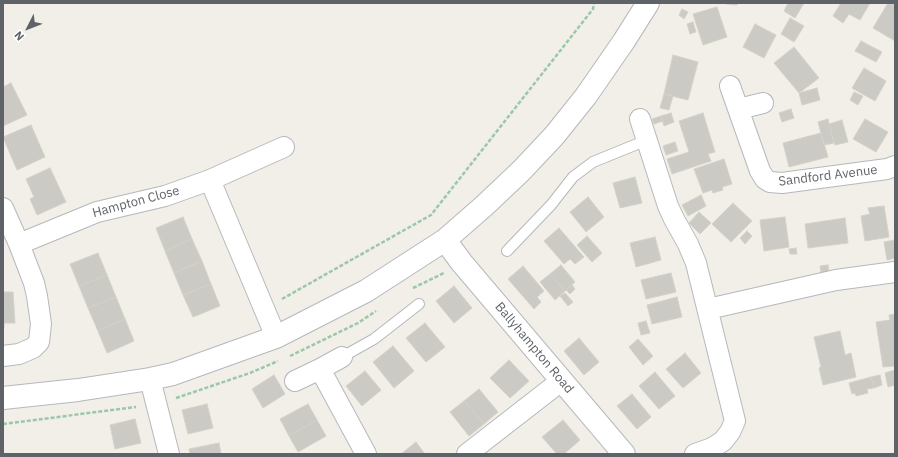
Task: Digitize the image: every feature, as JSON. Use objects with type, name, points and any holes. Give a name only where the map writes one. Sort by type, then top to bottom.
[{"type":"street","points":[[3,398],[150,380],[173,374],[276,338],[366,291],[445,240],[484,206],[520,171],[554,136],[586,96],[648,3]]},
{"type":"street","name":"Sandford Avenue","points":[[730,86],[760,174],[767,181],[782,184],[887,169],[895,166]]},
{"type":"street","points":[[739,109],[763,103]]},
{"type":"street","points":[[640,119],[668,206],[696,263],[735,421],[730,432],[723,441],[712,448],[695,454]]},
{"type":"street","name":"Hampton Close","points":[[19,244],[97,212],[154,200],[210,180],[284,147]]},
{"type":"street","points":[[210,180],[276,338]]},
{"type":"street","points":[[3,208],[34,282],[41,324],[39,342],[31,350],[3,356]]},
{"type":"street","name":"Ballyhampton Road","points":[[445,240],[561,381],[624,454]]},
{"type":"street","points":[[708,309],[836,280],[895,272]]},
{"type":"street","points":[[295,381],[320,370],[342,357]]},
{"type":"street","points":[[320,370],[366,454]]},
{"type":"street","points":[[150,380],[169,454]]},
{"type":"street","points":[[467,454],[561,381]]},
{"type":"lane","points":[[507,251],[551,206],[573,177],[593,162],[647,140]]},
{"type":"lane","points":[[342,357],[374,339],[419,304]]},
{"type":"path","points":[[264,309],[432,215],[593,9],[594,3]]},
{"type":"building","points":[[737,3],[737,5],[726,4]]},
{"type":"building","points":[[788,3],[804,3],[795,18],[784,11]]},
{"type":"building","points":[[841,3],[870,3],[860,20],[849,14],[843,23],[833,16]]},
{"type":"building","points":[[888,3],[895,5],[895,41],[873,28]]},
{"type":"building","points":[[717,7],[727,37],[703,45],[693,14]]},
{"type":"building","points":[[682,9],[688,12],[684,19],[679,15]]},
{"type":"building","points":[[790,18],[804,26],[794,42],[781,34]]},
{"type":"building","points":[[693,22],[696,32],[690,34],[687,24]]},
{"type":"building","points":[[755,24],[776,35],[764,58],[743,47]]},
{"type":"building","points":[[861,41],[882,52],[876,62],[855,51]]},
{"type":"building","points":[[794,47],[819,78],[799,93],[774,63]]},
{"type":"building","points":[[673,55],[698,62],[688,100],[664,94]]},
{"type":"building","points":[[864,68],[886,81],[875,101],[852,88]]},
{"type":"building","points":[[11,83],[27,115],[3,126],[3,87]]},
{"type":"building","points":[[817,88],[820,100],[802,105],[799,93]]},
{"type":"building","points":[[854,92],[863,96],[858,105],[850,100]]},
{"type":"building","points":[[664,94],[673,96],[669,110],[660,108]]},
{"type":"building","points":[[791,109],[794,118],[782,122],[779,113]]},
{"type":"building","points":[[671,113],[674,122],[664,126],[661,116]]},
{"type":"building","points":[[703,113],[715,152],[708,154],[711,161],[672,174],[667,159],[689,152],[679,121]]},
{"type":"building","points":[[661,116],[663,121],[654,124],[652,119]]},
{"type":"building","points":[[828,119],[834,143],[824,145],[818,122]]},
{"type":"building","points":[[865,119],[888,132],[876,152],[853,139]]},
{"type":"building","points":[[842,120],[848,142],[835,145],[829,124]]},
{"type":"building","points":[[31,125],[45,157],[17,170],[3,137]]},
{"type":"building","points":[[821,133],[828,157],[789,167],[783,143]]},
{"type":"building","points":[[675,142],[678,151],[666,155],[663,146]]},
{"type":"building","points":[[724,159],[732,184],[722,187],[723,190],[713,193],[712,190],[703,193],[694,169]]},
{"type":"building","points":[[50,168],[66,202],[37,215],[30,199],[34,197],[26,179]]},
{"type":"building","points":[[635,177],[642,203],[620,208],[613,183]]},
{"type":"building","points":[[701,195],[706,206],[688,216],[682,205]]},
{"type":"building","points":[[588,197],[604,217],[586,232],[570,212]]},
{"type":"building","points":[[733,203],[752,221],[731,242],[712,224]]},
{"type":"building","points":[[884,206],[889,237],[865,241],[861,216],[870,214],[868,208]]},
{"type":"building","points":[[699,212],[711,223],[700,234],[689,223]]},
{"type":"building","points":[[183,217],[192,239],[165,251],[156,228]]},
{"type":"building","points":[[785,217],[789,247],[764,251],[760,220]]},
{"type":"building","points":[[845,218],[848,243],[808,248],[805,224]]},
{"type":"building","points":[[559,228],[584,257],[575,264],[570,259],[564,264],[544,241]]},
{"type":"building","points":[[747,231],[752,236],[745,244],[740,238]]},
{"type":"building","points":[[587,236],[602,253],[592,262],[577,245]]},
{"type":"building","points":[[655,237],[661,260],[636,267],[630,243]]},
{"type":"building","points":[[192,239],[202,261],[174,273],[165,251]]},
{"type":"building","points":[[895,240],[895,258],[887,260],[884,242]]},
{"type":"building","points":[[796,248],[797,254],[790,254],[789,249]]},
{"type":"building","points":[[98,253],[107,275],[79,286],[70,264]]},
{"type":"building","points":[[202,261],[211,284],[183,295],[174,273]]},
{"type":"building","points":[[561,265],[575,282],[565,291],[550,274]]},
{"type":"building","points":[[828,265],[829,272],[821,273],[820,266]]},
{"type":"building","points":[[523,266],[544,291],[537,297],[541,302],[534,309],[508,279]]},
{"type":"building","points":[[671,273],[676,292],[646,299],[641,280]]},
{"type":"building","points":[[550,274],[565,291],[555,300],[540,282]]},
{"type":"building","points":[[107,275],[116,297],[88,308],[79,286]]},
{"type":"building","points":[[211,284],[220,306],[193,317],[183,295]]},
{"type":"building","points":[[572,285],[575,289],[570,294],[566,290]]},
{"type":"building","points":[[454,286],[472,308],[454,323],[436,301]]},
{"type":"building","points":[[3,292],[13,292],[15,323],[4,323],[4,328],[3,328]]},
{"type":"building","points":[[565,293],[573,302],[568,306],[560,296]]},
{"type":"building","points":[[116,297],[125,319],[98,331],[88,308]]},
{"type":"building","points":[[677,297],[682,317],[652,324],[647,305]]},
{"type":"building","points":[[895,314],[895,366],[883,367],[876,322],[890,320],[889,315]]},
{"type":"building","points":[[125,319],[134,341],[107,353],[98,331]]},
{"type":"building","points":[[646,321],[650,333],[641,335],[638,323]]},
{"type":"building","points":[[425,323],[445,347],[426,362],[406,338]]},
{"type":"building","points":[[840,331],[845,355],[851,353],[856,377],[823,385],[819,368],[821,367],[814,337]]},
{"type":"building","points":[[579,338],[599,362],[584,375],[564,351]]},
{"type":"building","points":[[638,339],[653,356],[643,365],[629,347]]},
{"type":"building","points":[[393,346],[414,371],[394,388],[373,362]]},
{"type":"building","points":[[685,353],[701,373],[683,388],[666,369]]},
{"type":"building","points":[[509,360],[529,381],[510,398],[490,378]]},
{"type":"building","points":[[895,370],[895,385],[888,387],[885,373]]},
{"type":"building","points":[[365,371],[381,390],[362,406],[346,386]]},
{"type":"building","points":[[655,372],[675,396],[659,409],[639,386]]},
{"type":"building","points":[[274,375],[285,394],[263,408],[252,389]]},
{"type":"building","points":[[880,375],[882,385],[874,388],[871,377]]},
{"type":"building","points":[[871,377],[874,388],[867,389],[868,393],[856,396],[855,393],[852,394],[849,383]]},
{"type":"building","points":[[479,389],[498,412],[484,424],[464,401]]},
{"type":"building","points":[[632,394],[651,417],[637,429],[617,406]]},
{"type":"building","points":[[464,401],[484,424],[469,436],[450,412]]},
{"type":"building","points":[[207,404],[213,428],[188,434],[182,410]]},
{"type":"building","points":[[308,404],[317,420],[289,436],[280,419]]},
{"type":"building","points":[[135,419],[141,443],[115,449],[110,425]]},
{"type":"building","points":[[317,420],[326,436],[298,452],[289,436]]},
{"type":"building","points":[[563,420],[580,440],[564,454],[557,454],[542,437]]},
{"type":"building","points":[[416,442],[425,454],[401,454]]},
{"type":"building","points":[[219,443],[221,454],[190,454],[189,449]]}]
